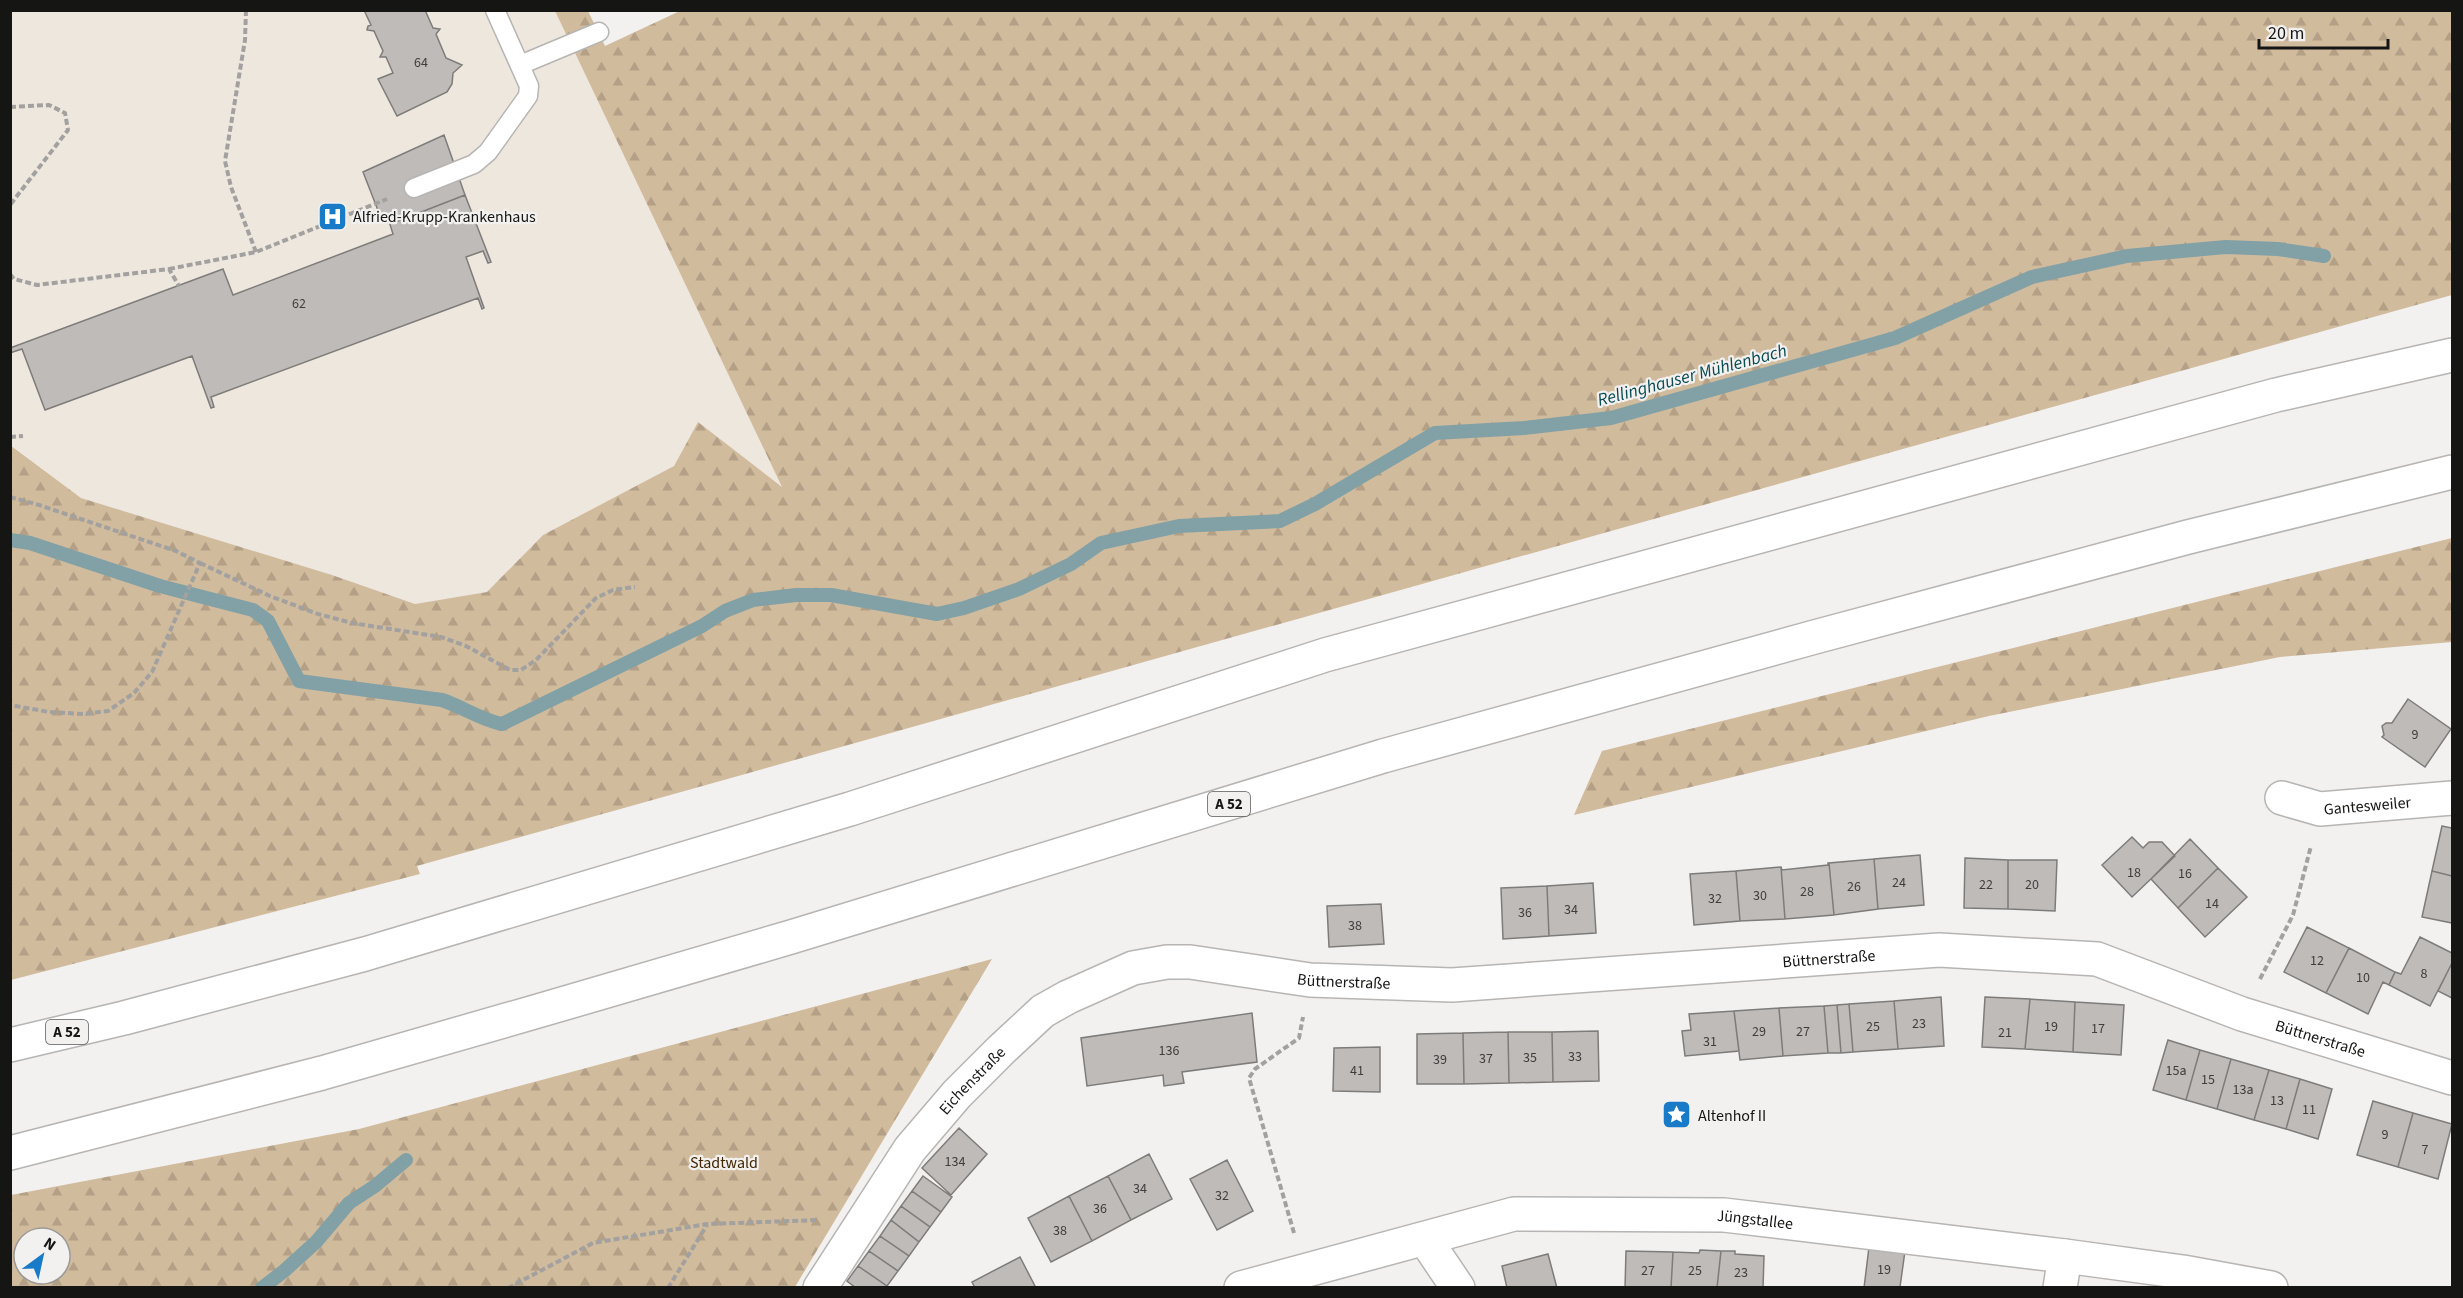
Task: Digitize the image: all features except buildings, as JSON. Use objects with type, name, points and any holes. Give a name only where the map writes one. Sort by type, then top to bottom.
[{"type":"main road","name":"A 52","points":[[10,1046],[376,951],[850,809],[1325,655],[2276,395],[2452,355]]},
{"type":"main road","name":"A 52","points":[[10,1153],[300,1078],[531,1013],[791,937],[1395,752],[2188,537],[2452,472]]},
{"type":"main road","name":"Gantesweiler","points":[[2282,798],[2320,809],[2452,798]]},
{"type":"main road","name":"Büttnerstraße","points":[[1190,962],[1310,980],[1452,986],[1939,951],[2097,959],[2242,1014],[2452,1078]]},
{"type":"main road","name":"Eichenstraße","points":[[820,1287],[851,1236],[910,1149],[957,1094],[1043,1011],[1068,997],[1133,968],[1167,962],[1190,962]]},
{"type":"main road","name":"Jüngstallee","points":[[1241,1287],[1300,1279],[1425,1239],[1514,1214],[1724,1215],[2063,1272],[2182,1272],[2271,1287]]},
{"type":"main road","points":[[1425,1239],[1458,1287]]},
{"type":"lane","points":[[414,188],[474,164],[488,152],[528,96],[529,86],[495,10]]},
{"type":"lane","points":[[520,65],[599,33]]},
{"type":"path","points":[[246,10],[244,40],[225,161],[231,187],[256,252]]},
{"type":"path","points":[[10,107],[49,105],[65,113],[68,130],[10,205]]},
{"type":"path","points":[[10,274],[14,279],[37,285],[169,269],[256,252],[414,188]]},
{"type":"path","points":[[169,269],[179,286]]},
{"type":"path","points":[[10,437],[22,436]]},
{"type":"path","points":[[10,497],[176,551],[270,596],[318,614],[352,623],[441,638],[466,646],[510,670],[521,670],[536,660],[596,598],[613,590],[634,587]]},
{"type":"path","points":[[10,705],[49,712],[83,714],[108,711],[134,693],[152,672],[200,563]]},
{"type":"path","points":[[2242,1014],[2293,915],[2320,809]]},
{"type":"path","points":[[1300,1279],[1249,1078],[1255,1069],[1299,1038],[1310,980]]},
{"type":"path","points":[[508,1287],[593,1243],[707,1224],[822,1219],[851,1236]]},
{"type":"path","points":[[668,1287],[707,1224]]},
{"type":"shaded area","name":"Alfried-Krupp-Krankenhaus","points":[[10,11],[555,11],[783,488],[698,422],[674,466],[543,535],[487,592],[415,604],[332,575],[81,498],[11,445]]},
{"type":"green space","points":[[682,10],[2452,11],[2452,295],[417,866],[420,874],[11,980],[10,445],[81,498],[332,575],[415,604],[487,592],[543,535],[674,466],[698,422],[782,487],[555,11],[588,11],[605,46]]},
{"type":"green space","points":[[2452,538],[2452,642],[2280,657],[1989,716],[1574,815],[1602,751]]},
{"type":"green space","name":"Stadtwald","points":[[992,959],[795,1287],[11,1287],[11,1195],[359,1129]]},
{"type":"waterway","name":"Rellinghauser Mühlenbach","points":[[10,540],[30,543],[160,586],[253,610],[268,621],[299,681],[442,700],[487,720],[502,724],[702,626],[725,611],[753,600],[796,595],[831,595],[937,614],[964,608],[1019,589],[1071,564],[1101,543],[1179,526],[1280,521],[1315,504],[1435,433],[1524,428],[1611,418],[1895,338],[2032,277],[2127,256],[2226,247],[2278,249],[2324,256]]},
{"type":"waterway","name":"Rellinghauser Mühlenbach","points":[[262,1288],[316,1242],[349,1203],[375,1186],[406,1160]]},
{"type":"place","name":"Alfried-Krupp-Krankenhaus","points":[[332,216]]},
{"type":"place","name":"Altenhof II","points":[[1677,1115]]}]
